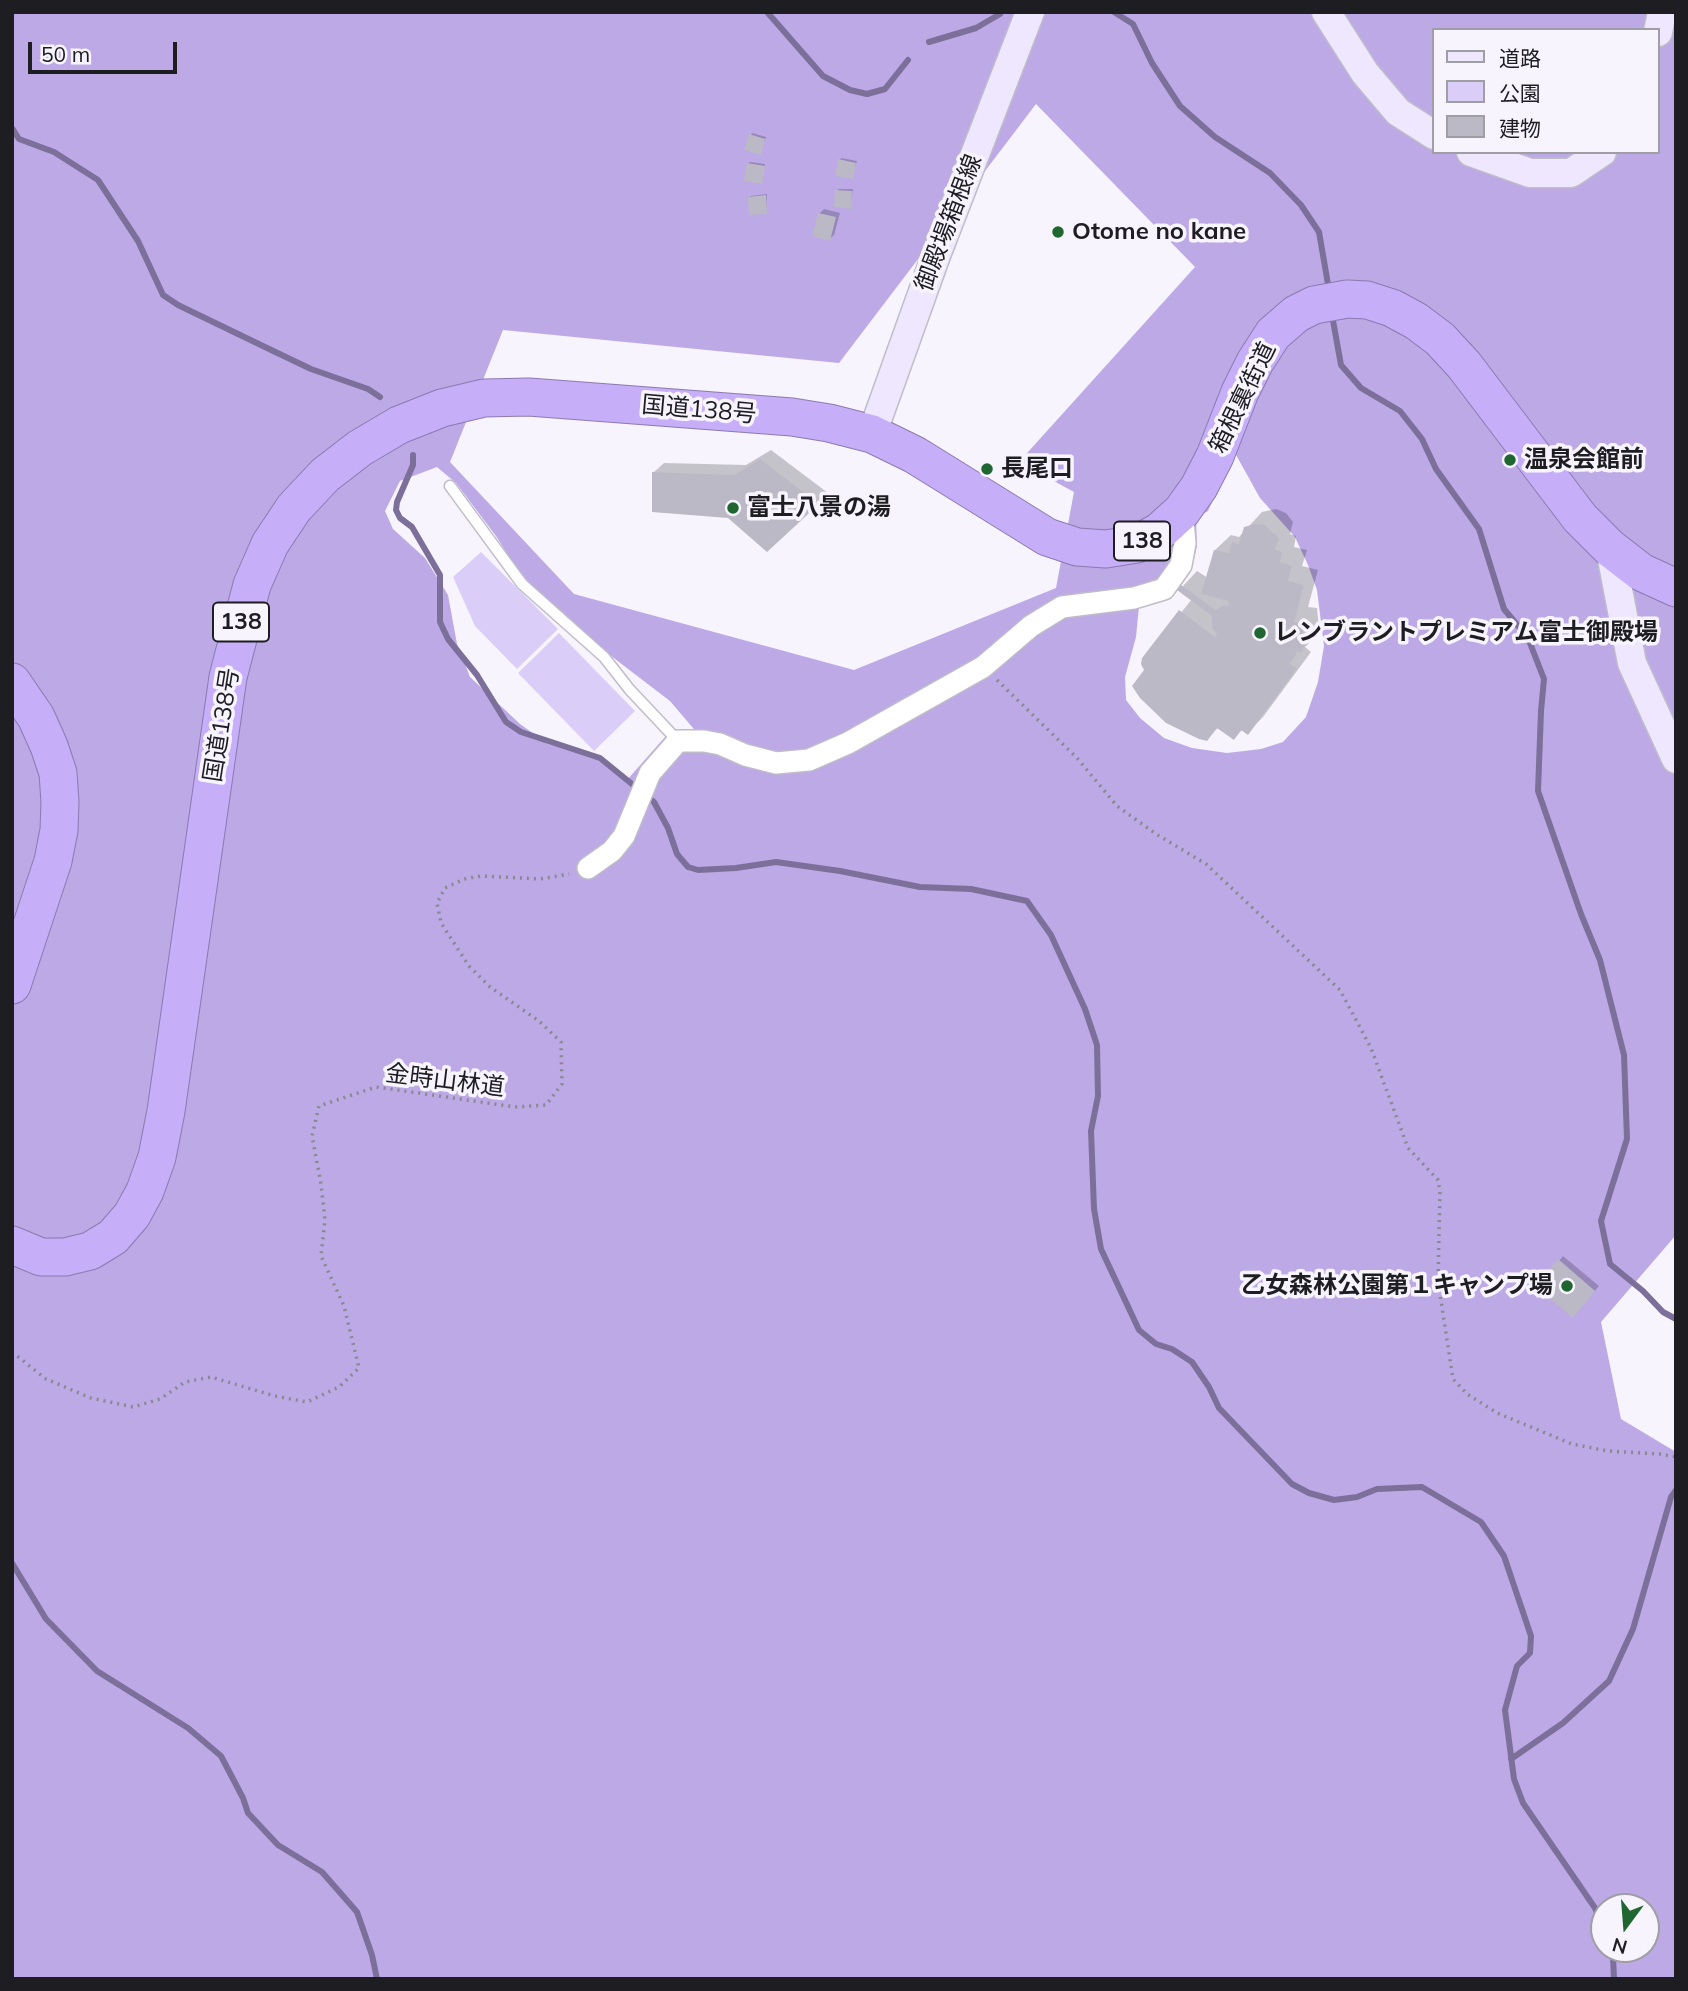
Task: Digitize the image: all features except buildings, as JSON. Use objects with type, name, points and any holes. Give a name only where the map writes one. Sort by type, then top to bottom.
[{"type":"highway","name":"箱根裏街道","points":[[872,434],[915,455],[1047,537],[1077,547],[1106,549],[1137,544],[1160,531],[1182,511],[1199,487],[1215,456],[1240,392],[1273,334],[1296,314],[1330,302],[1367,300],[1392,307],[1440,339],[1464,365],[1580,517],[1610,548],[1641,572],[1676,588]]},
{"type":"highway","name":"国道138号","points":[[12,1245],[41,1256],[65,1257],[90,1251],[113,1237],[132,1215],[145,1191],[157,1157],[166,1111],[226,691],[239,630],[270,544],[294,508],[325,475],[359,448],[399,425],[442,408],[484,398],[529,397],[792,417],[872,434]]},
{"type":"highway","points":[[12,682],[36,717],[49,746],[58,773],[60,802],[59,830],[53,862],[12,985]]},
{"type":"main road","name":"御殿場箱根線","points":[[872,434],[935,258],[1030,12]]},
{"type":"main road","points":[[1326,12],[1365,73],[1398,112],[1432,134]]},
{"type":"main road","points":[[1477,154],[1530,173],[1571,173],[1599,154]]},
{"type":"main road","points":[[1610,548],[1632,663],[1676,759]]},
{"type":"street","points":[[589,868],[624,836],[650,773],[678,741],[720,744],[745,755],[776,763],[809,760],[877,729],[982,667],[1031,626],[1062,607],[1134,598],[1164,589],[1181,565],[1185,544],[1182,511]]},
{"type":"lane","points":[[450,486],[522,584],[604,657],[630,691],[678,741]]},
{"type":"path","points":[[982,667],[1077,758],[1117,806],[1156,834],[1206,864],[1340,990],[1371,1048],[1408,1148],[1438,1180],[1438,1281],[1454,1379],[1467,1394],[1497,1413],[1572,1444],[1608,1451],[1676,1457]]},
{"type":"path","name":"金時山林道","points":[[12,1352],[46,1379],[91,1398],[133,1407],[160,1399],[186,1382],[211,1377],[275,1396],[307,1402],[339,1387],[359,1368],[344,1306],[321,1256],[325,1220],[312,1136],[318,1106],[376,1087],[515,1107],[546,1105],[562,1084],[561,1042],[539,1021],[490,987],[469,966],[441,923],[437,903],[445,888],[464,879],[540,879],[589,868]]},
{"type":"green space","points":[[481,552],[558,629],[517,669],[475,626],[453,577]]},
{"type":"green space","points":[[559,633],[635,711],[594,751],[518,673]]},
{"type":"shaded area","points":[[12,12],[1676,12],[1676,1235],[1601,1322],[1621,1419],[1676,1452],[1676,1979],[12,1979]],"holes":[[[1036,104],[1195,267],[1019,462],[1074,492],[1056,588],[854,670],[574,594],[450,462],[503,330],[839,363]],[[1235,453],[1260,498],[1295,537],[1317,590],[1324,646],[1318,682],[1306,717],[1283,742],[1261,749],[1227,753],[1192,748],[1164,738],[1140,718],[1126,700],[1125,677],[1136,637],[1139,606],[1177,590],[1187,577],[1197,546],[1196,518],[1208,511]],[[437,467],[456,483],[514,565],[539,594],[602,649],[670,701],[699,735],[680,734],[665,737],[627,780],[590,753],[548,744],[520,724],[470,677],[457,644],[448,595],[425,558],[393,529],[385,511],[400,481]]]},
{"type":"waterway","points":[[767,12],[823,76],[850,90],[867,94],[885,89],[908,60]]},
{"type":"waterway","points":[[1114,12],[1133,24],[1152,63],[1180,106],[1215,137],[1270,173],[1301,205],[1319,232],[1329,290]]},
{"type":"waterway","points":[[929,42],[976,28],[1000,14]]},
{"type":"waterway","points":[[12,128],[19,139],[54,152],[98,180],[138,241],[163,295],[178,305],[311,369],[368,389],[380,397]]},
{"type":"waterway","points":[[1332,315],[1341,365],[1361,388],[1400,411],[1422,439],[1436,469],[1479,529],[1504,609],[1528,638],[1544,679],[1538,791],[1600,960],[1624,1055],[1627,1139],[1601,1221],[1610,1264],[1643,1291],[1663,1312],[1676,1319]]},
{"type":"waterway","points":[[413,455],[413,465],[396,510],[400,518],[412,527],[440,575],[440,622],[448,639],[477,675],[506,722],[521,732],[600,758],[654,802],[668,828],[677,854],[688,867],[698,870],[736,868],[776,862],[920,887],[971,889],[1027,901],[1051,935],[1085,1009],[1097,1045],[1098,1096],[1091,1131],[1094,1209],[1101,1249],[1139,1330],[1156,1344],[1172,1349],[1192,1362],[1219,1408],[1292,1484],[1309,1493],[1334,1500],[1357,1497],[1377,1489],[1422,1487],[1481,1522],[1504,1556],[1531,1636],[1530,1653],[1517,1666],[1505,1710],[1514,1779],[1523,1803],[1590,1901]]},
{"type":"waterway","points":[[1511,1759],[1563,1723],[1609,1681],[1633,1629],[1671,1497],[1676,1490]]},
{"type":"waterway","points":[[12,1563],[46,1619],[97,1671],[188,1728],[221,1756],[248,1813],[278,1845],[322,1872],[357,1912],[377,1979]]},
{"type":"waterway","points":[[1613,1963],[1614,1979]]},
{"type":"place","name":"Otome no kane","points":[[1058,232]]},
{"type":"place","name":"温泉会館前","points":[[1510,460]]},
{"type":"place","name":"長尾口","points":[[987,469]]},
{"type":"place","name":"富士八景の湯","points":[[733,508]]},
{"type":"place","name":"レンブラントプレミアム富士御殿場","points":[[1260,633]]},
{"type":"place","name":"乙女森林公園第１キャンプ場","points":[[1567,1286]]}]
